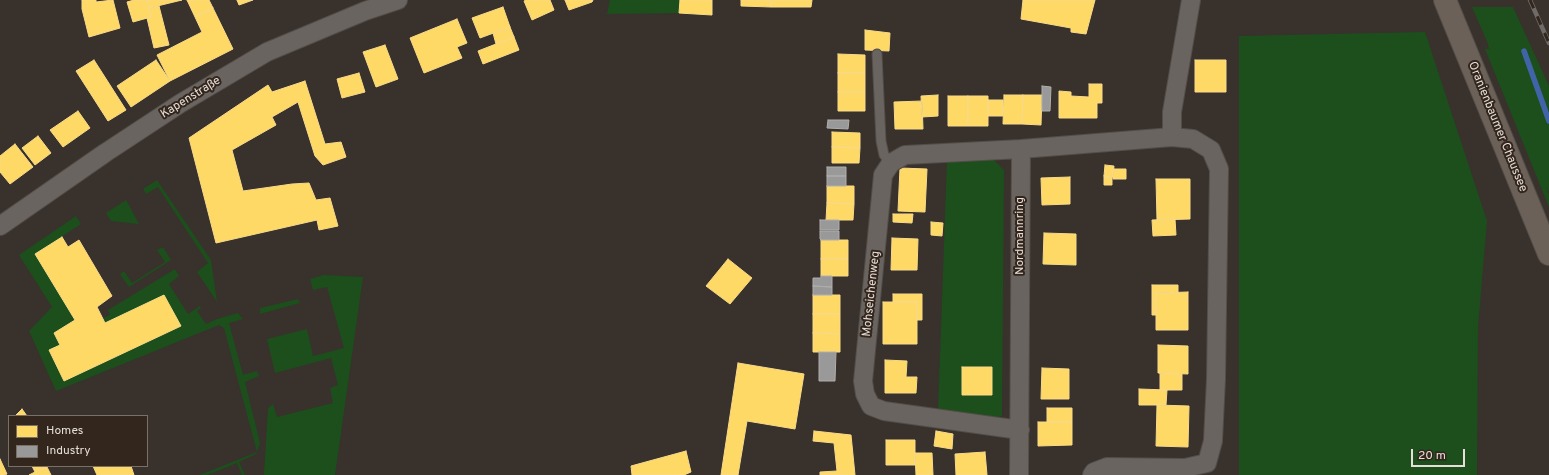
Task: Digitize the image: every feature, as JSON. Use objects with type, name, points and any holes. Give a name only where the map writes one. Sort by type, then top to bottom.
[{"type":"main road","name":"Oranienbaumer Chaussee","points":[[1447,7],[1549,254]]},
{"type":"street","name":"Kapenstraße","points":[[0,226],[174,107],[267,52],[365,11],[398,0]]},
{"type":"street","points":[[1172,137],[1172,112],[1191,0]]},
{"type":"street","points":[[891,163],[904,155],[1021,149],[1172,137],[1193,139],[1211,150],[1219,169],[1216,379],[1213,441],[1207,463],[1185,468],[1107,467],[1094,472],[1092,475]]},
{"type":"street","name":"Nordmannring","points":[[1019,475],[1021,149]]},
{"type":"street","name":"Mohseichenweg","points":[[891,163],[883,175],[863,381],[865,394],[872,406],[884,411],[1020,430]]},
{"type":"lane","points":[[877,54],[881,141],[884,156],[891,163]]},
{"type":"green space","points":[[610,0],[680,0],[679,13],[607,14]]},
{"type":"green space","points":[[1472,7],[1513,7],[1549,86],[1549,192],[1546,187],[1549,194],[1549,207],[1485,49],[1489,49],[1488,44]]},
{"type":"green space","points":[[1425,32],[1487,221],[1478,327],[1477,475],[1239,475],[1239,36]]},
{"type":"green space","points":[[990,157],[1004,170],[1002,415],[998,419],[938,412],[947,160]]},
{"type":"green space","points":[[157,180],[211,260],[217,302],[197,272],[208,263],[158,187],[146,194],[143,189]]},
{"type":"green space","points":[[126,200],[139,224],[111,221],[106,213]]},
{"type":"green space","points":[[76,216],[81,224],[35,254],[75,320],[54,333],[60,345],[49,350],[64,381],[181,326],[105,323],[103,318],[110,315],[108,310],[175,269],[179,276],[169,284],[188,314],[200,306],[201,308],[197,311],[206,324],[238,313],[243,319],[229,323],[243,375],[257,371],[259,376],[245,382],[260,443],[257,452],[224,328],[219,325],[56,391],[29,331],[52,307],[19,255]]},
{"type":"green space","points":[[163,247],[171,260],[129,287],[120,274],[124,271],[132,283],[165,262],[157,250]]},
{"type":"green space","points":[[324,275],[363,277],[335,475],[264,475],[268,408],[273,404],[277,417],[333,403],[330,388],[338,385],[331,358],[275,373],[267,339],[307,329],[313,356],[344,348],[327,287],[313,290],[310,279]]},
{"type":"green space","points":[[298,299],[300,303],[260,314],[260,308]]},
{"type":"green space","points":[[257,452],[256,454],[239,462],[245,475],[242,475],[237,463],[207,475],[200,475]]},
{"type":"building: Homes","points":[[82,0],[96,0],[96,2],[113,0],[120,28],[89,37],[82,9]]},
{"type":"building: Homes","points":[[134,0],[147,0],[151,17],[133,22],[127,2]]},
{"type":"building: Homes","points":[[147,0],[182,0],[149,8]]},
{"type":"building: Homes","points":[[187,0],[209,0],[213,8],[195,17]]},
{"type":"building: Homes","points":[[237,0],[253,0],[239,5]]},
{"type":"building: Homes","points":[[550,0],[554,10],[532,20],[524,1]]},
{"type":"building: Homes","points":[[565,0],[593,0],[592,2],[569,10]]},
{"type":"building: Homes","points":[[680,0],[712,0],[712,15],[679,13]]},
{"type":"building: Homes","points":[[741,0],[771,0],[771,7],[741,6]]},
{"type":"building: Homes","points":[[771,0],[812,0],[811,7],[771,7]]},
{"type":"building: Homes","points":[[1023,0],[1095,0],[1086,34],[1071,32],[1071,28],[1021,19]]},
{"type":"building: Homes","points":[[159,6],[169,45],[154,48],[147,18],[151,17],[149,8]]},
{"type":"building: Homes","points":[[503,7],[510,27],[480,38],[472,18]]},
{"type":"building: Homes","points":[[213,8],[233,49],[170,81],[157,55],[202,32],[195,17]]},
{"type":"building: Homes","points":[[457,19],[467,43],[457,47],[462,58],[424,73],[410,38]]},
{"type":"building: Homes","points":[[510,27],[514,37],[496,44],[493,33]]},
{"type":"building: Homes","points":[[865,30],[890,33],[889,51],[865,50]]},
{"type":"building: Homes","points":[[514,37],[519,50],[483,64],[478,51]]},
{"type":"building: Homes","points":[[385,45],[398,79],[376,87],[363,52]]},
{"type":"building: Homes","points":[[838,54],[865,55],[865,73],[838,73]]},
{"type":"building: Homes","points":[[94,60],[126,110],[108,121],[76,71]]},
{"type":"building: Homes","points":[[156,60],[170,81],[131,107],[117,86]]},
{"type":"building: Homes","points":[[1195,60],[1226,60],[1226,92],[1195,92]]},
{"type":"building: Homes","points":[[359,73],[365,92],[342,98],[337,79]]},
{"type":"building: Homes","points":[[838,73],[865,73],[865,92],[838,92]]},
{"type":"building: Homes","points":[[305,81],[325,144],[341,142],[346,157],[323,165],[315,156],[298,102],[272,117],[276,125],[232,150],[243,191],[309,183],[316,200],[330,198],[338,226],[319,230],[317,220],[216,243],[189,138],[268,85],[272,92]]},
{"type":"building: Homes","points":[[1089,84],[1102,84],[1102,103],[1097,103],[1097,118],[1059,118],[1059,91],[1071,92],[1071,96],[1089,97]]},
{"type":"building: Homes","points":[[838,92],[865,92],[865,111],[838,111]]},
{"type":"building: Homes","points":[[938,95],[938,116],[922,117],[921,96]]},
{"type":"building: Homes","points":[[1004,95],[1023,95],[1022,124],[1003,124]]},
{"type":"building: Homes","points":[[1023,95],[1042,95],[1041,125],[1022,124]]},
{"type":"building: Homes","points":[[948,96],[968,96],[968,126],[948,126]]},
{"type":"building: Homes","points":[[968,96],[988,96],[988,126],[968,126]]},
{"type":"building: Homes","points":[[988,100],[1003,100],[1003,116],[988,116]]},
{"type":"building: Homes","points":[[922,101],[923,129],[895,129],[894,102]]},
{"type":"building: Homes","points":[[78,111],[90,128],[63,147],[50,130]]},
{"type":"building: Homes","points":[[832,132],[860,133],[860,148],[832,147]]},
{"type":"building: Homes","points":[[38,136],[51,153],[35,165],[22,148]]},
{"type":"building: Homes","points":[[15,144],[33,167],[10,184],[0,172],[0,156]]},
{"type":"building: Homes","points":[[832,147],[860,148],[859,163],[832,163]]},
{"type":"building: Homes","points":[[1105,165],[1114,166],[1113,177],[1104,176]]},
{"type":"building: Homes","points":[[900,168],[927,169],[925,212],[898,211]]},
{"type":"building: Homes","points":[[1113,169],[1126,169],[1126,179],[1113,179]]},
{"type":"building: Homes","points":[[1104,176],[1112,177],[1112,185],[1104,185]]},
{"type":"building: Homes","points":[[1070,177],[1070,204],[1042,205],[1041,178]]},
{"type":"building: Homes","points":[[1156,179],[1190,179],[1190,219],[1157,220]]},
{"type":"building: Homes","points":[[827,186],[854,186],[854,204],[827,203]]},
{"type":"building: Homes","points":[[827,203],[854,204],[853,220],[826,220]]},
{"type":"building: Homes","points":[[893,214],[913,214],[912,223],[893,222]]},
{"type":"building: Homes","points":[[1175,219],[1176,235],[1153,236],[1152,220]]},
{"type":"building: Homes","points":[[931,222],[943,223],[942,236],[931,235]]},
{"type":"building: Homes","points":[[1044,233],[1076,234],[1076,265],[1043,264]]},
{"type":"building: Homes","points":[[62,237],[68,247],[79,240],[112,296],[97,307],[105,323],[164,295],[181,326],[64,381],[49,350],[60,345],[54,333],[75,320],[35,254]]},
{"type":"building: Homes","points":[[892,238],[918,239],[917,270],[891,270]]},
{"type":"building: Homes","points":[[821,240],[848,240],[848,259],[821,259]]},
{"type":"building: Homes","points":[[728,259],[752,278],[730,304],[706,286]]},
{"type":"building: Homes","points":[[821,259],[848,259],[848,276],[821,276]]},
{"type":"building: Homes","points":[[1152,285],[1178,285],[1178,293],[1156,293],[1156,315],[1152,315]]},
{"type":"building: Homes","points":[[1188,292],[1188,330],[1156,330],[1156,293]]},
{"type":"building: Homes","points":[[893,294],[922,294],[922,320],[917,320],[917,302],[893,302]]},
{"type":"building: Homes","points":[[813,295],[840,295],[840,314],[813,314]]},
{"type":"building: Homes","points":[[883,302],[917,302],[917,344],[883,344]]},
{"type":"building: Homes","points":[[813,314],[840,314],[840,334],[813,333]]},
{"type":"building: Homes","points":[[813,333],[840,334],[840,352],[813,352]]},
{"type":"building: Homes","points":[[1158,345],[1188,346],[1188,374],[1158,373]]},
{"type":"building: Homes","points":[[885,360],[907,361],[906,377],[917,377],[916,393],[885,393]]},
{"type":"building: Homes","points":[[738,363],[804,374],[795,429],[747,421],[738,475],[721,475]]},
{"type":"building: Homes","points":[[962,367],[992,367],[992,395],[962,395]]},
{"type":"building: Homes","points":[[1042,368],[1069,369],[1069,399],[1041,399]]},
{"type":"building: Homes","points":[[1160,373],[1182,374],[1182,390],[1160,390]]},
{"type":"building: Homes","points":[[1139,389],[1167,390],[1166,405],[1139,405]]},
{"type":"building: Homes","points":[[1157,405],[1189,406],[1188,447],[1156,446]]},
{"type":"building: Homes","points":[[1047,408],[1072,408],[1072,422],[1047,422]]},
{"type":"building: Homes","points":[[22,409],[26,415],[16,415]]},
{"type":"building: Homes","points":[[1038,422],[1072,422],[1072,445],[1038,446]]},
{"type":"building: Homes","points":[[814,431],[851,435],[855,475],[820,475],[820,472],[837,471],[834,443],[813,441]]},
{"type":"building: Homes","points":[[936,431],[953,434],[952,449],[934,446]]},
{"type":"building: Homes","points":[[886,440],[915,440],[915,465],[886,465]]},
{"type":"building: Homes","points":[[686,451],[691,472],[684,475],[632,475],[631,466]]},
{"type":"building: Homes","points":[[985,452],[987,475],[956,475],[955,454]]},
{"type":"building: Homes","points":[[915,453],[932,453],[933,475],[916,475]]},
{"type":"building: Homes","points":[[0,459],[7,474],[5,475],[0,475]]},
{"type":"building: Homes","points":[[32,467],[47,467],[35,472]]},
{"type":"building: Homes","points":[[47,467],[51,475],[29,475],[35,472]]},
{"type":"building: Homes","points":[[93,467],[131,467],[134,475],[97,475]]},
{"type":"building: Industry","points":[[1042,86],[1051,87],[1050,111],[1042,111]]},
{"type":"building: Industry","points":[[828,120],[849,120],[848,129],[827,128]]},
{"type":"building: Industry","points":[[827,167],[846,167],[846,176],[827,176]]},
{"type":"building: Industry","points":[[827,176],[846,176],[846,186],[827,186]]},
{"type":"building: Industry","points":[[820,220],[839,220],[839,230],[820,230]]},
{"type":"building: Industry","points":[[820,231],[839,231],[839,240],[821,240]]},
{"type":"building: Industry","points":[[821,276],[832,276],[832,287],[813,286],[813,278],[821,278]]},
{"type":"building: Industry","points":[[813,286],[832,287],[832,295],[813,295]]},
{"type":"building: Industry","points":[[819,352],[836,352],[835,381],[819,381]]},
{"type":"waterway","points":[[1524,51],[1549,121]]},
{"type":"railway","points":[[1530,0],[1549,43]]}]
